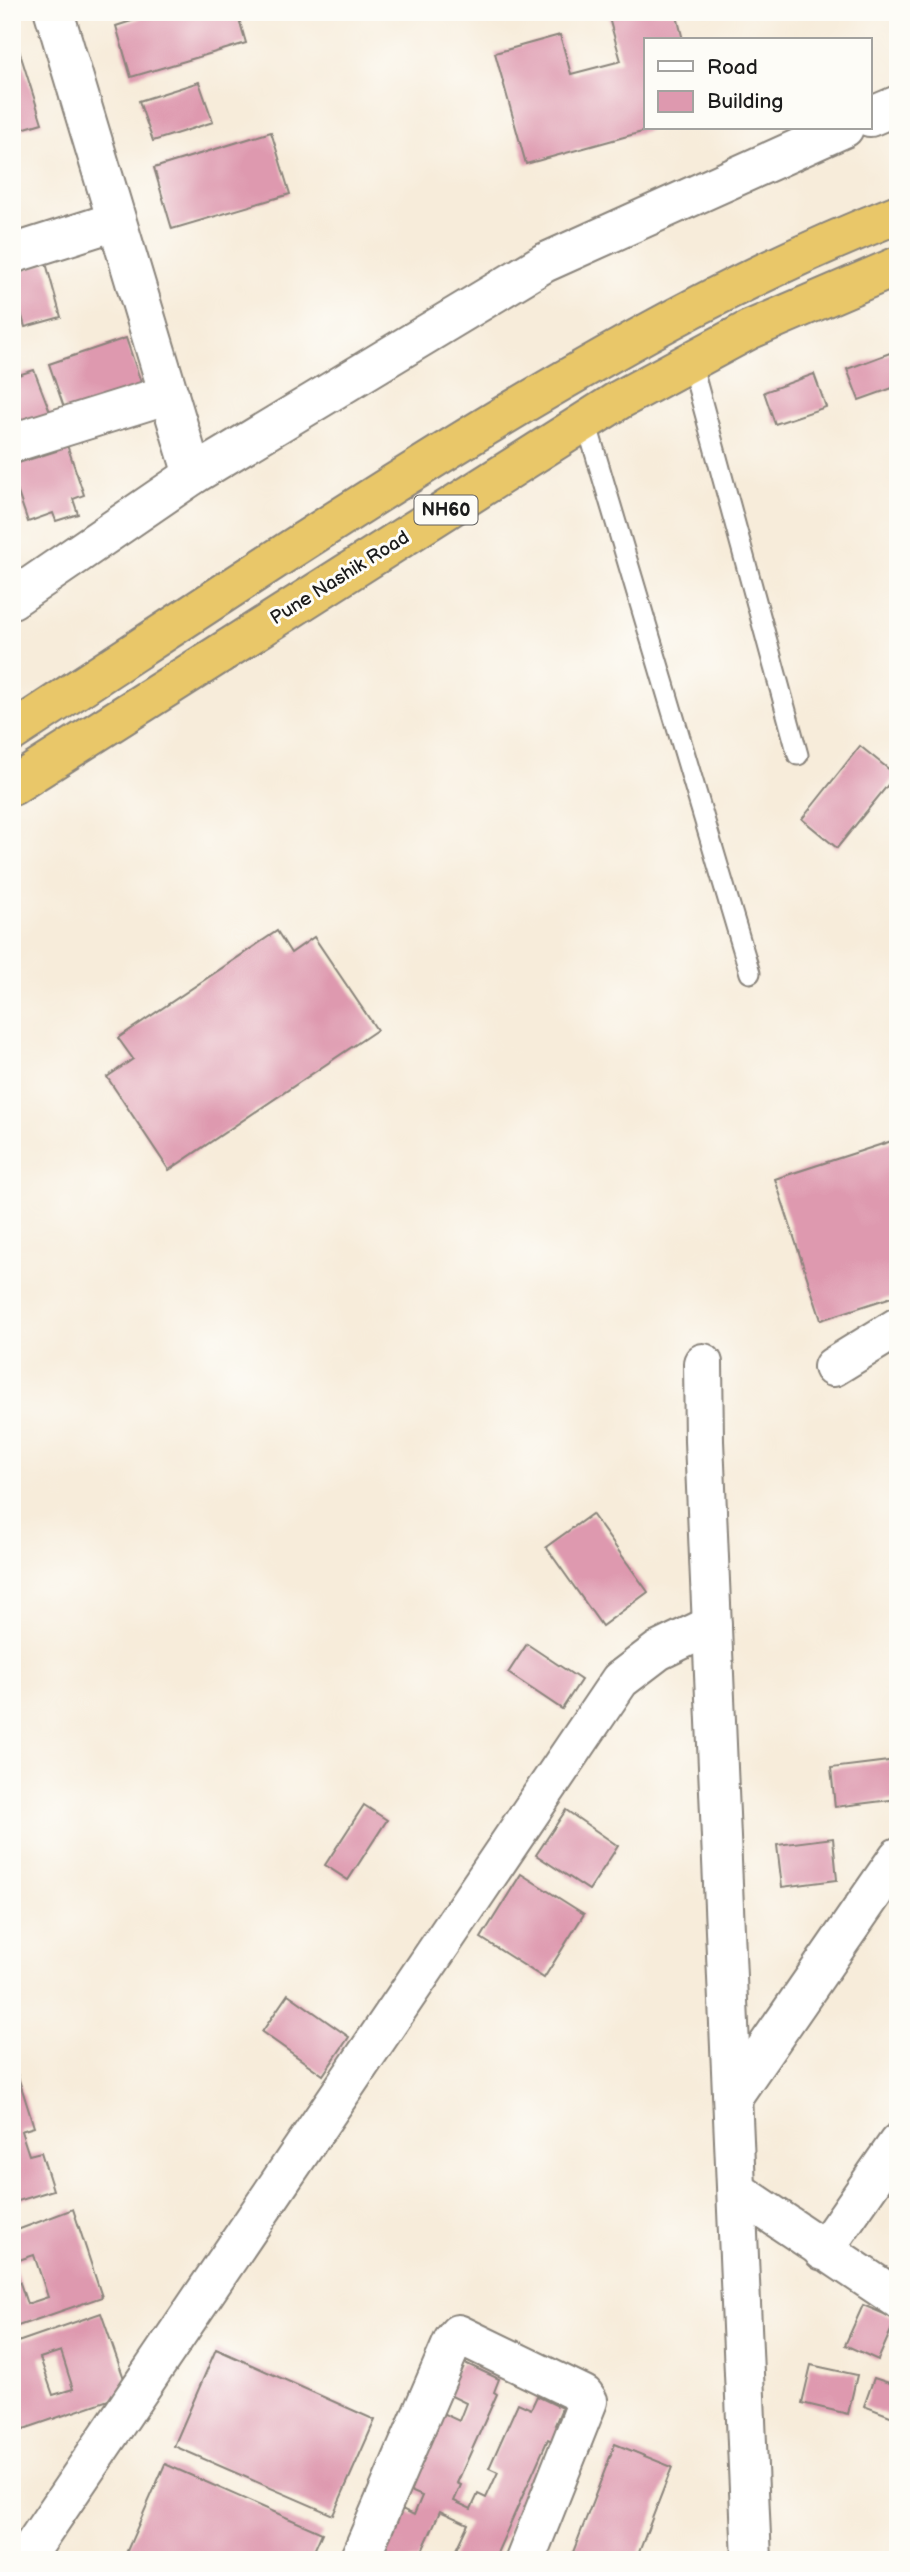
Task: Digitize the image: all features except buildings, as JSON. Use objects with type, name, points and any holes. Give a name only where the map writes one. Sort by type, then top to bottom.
[{"type":"highway","name":"NH60","points":[[12,732],[400,479],[587,365],[716,294],[849,233],[898,214]]},
{"type":"highway","name":"Pune Nashik Road","points":[[12,786],[620,400],[749,330],[898,266]]},
{"type":"street","points":[[54,12],[193,475]]},
{"type":"street","points":[[872,116],[898,105]]},
{"type":"street","points":[[12,599],[193,475],[544,263],[840,130]]},
{"type":"street","points":[[12,254],[116,221]]},
{"type":"street","points":[[12,443],[169,394]]},
{"type":"street","points":[[833,1367],[898,1326]]},
{"type":"street","points":[[703,1363],[752,2560]]},
{"type":"street","points":[[24,2560],[620,1679],[658,1651],[712,1625]]},
{"type":"street","points":[[733,2096],[898,1857]]},
{"type":"street","points":[[823,2250],[898,2143]]},
{"type":"street","points":[[737,2191],[898,2299]]},
{"type":"street","points":[[359,2560],[458,2334],[584,2395],[588,2401],[525,2560]]},
{"type":"lane","points":[[691,362],[798,755]]},
{"type":"lane","points":[[586,422],[750,973]]}]
